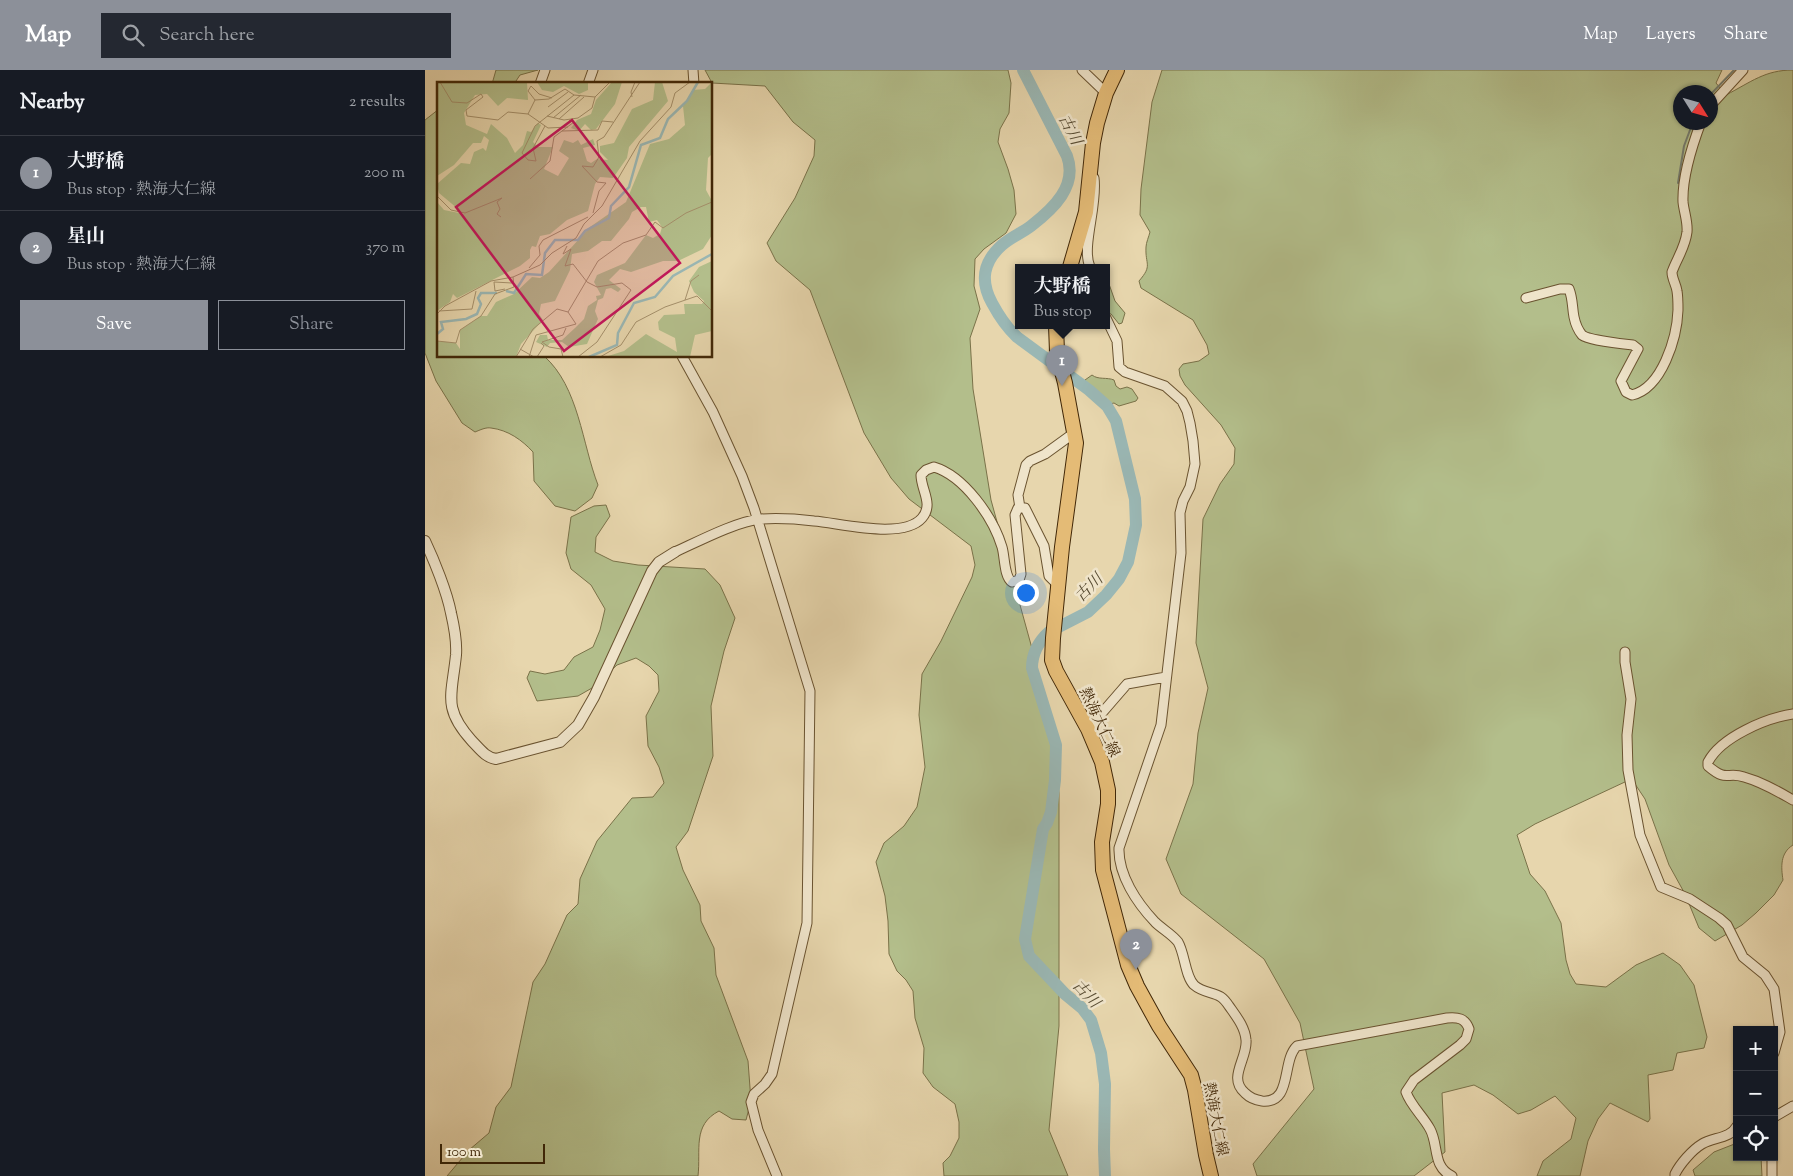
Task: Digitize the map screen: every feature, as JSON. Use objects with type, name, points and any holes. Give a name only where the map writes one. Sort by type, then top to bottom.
[{"type":"main road","points":[[1071,264],[1086,212],[1093,143],[1097,123],[1106,93],[1117,70]]},
{"type":"main road","name":"熱海大仁線","points":[[1055,329],[1059,360],[1074,433],[1075,458],[1051,651],[1055,666],[1089,729],[1106,777],[1108,804],[1102,842],[1103,870],[1128,965],[1144,999],[1191,1075],[1205,1155],[1211,1176]]},
{"type":"street","points":[[541,82],[545,70]]},
{"type":"street","points":[[589,82],[593,70]]},
{"type":"street","points":[[1082,70],[1106,93]]},
{"type":"street","points":[[1718,97],[1743,70]]},
{"type":"street","points":[[1526,298],[1560,289],[1569,290],[1572,296],[1574,316],[1583,336],[1591,339],[1633,345],[1638,349],[1621,381],[1625,392],[1632,395],[1638,394],[1649,387],[1665,364],[1677,321],[1677,290],[1672,272],[1685,242],[1687,231],[1683,201],[1684,190],[1690,153],[1698,130]]},
{"type":"street","points":[[1089,264],[1087,250],[1095,190],[1091,171]]},
{"type":"street","points":[[1110,326],[1117,341],[1119,367],[1125,372],[1165,386],[1176,395],[1187,411],[1195,464],[1193,475],[1179,513],[1181,553],[1161,725],[1121,841],[1119,860],[1132,892],[1156,922],[1176,940],[1191,981],[1204,991],[1221,997],[1242,1027],[1247,1046],[1239,1068],[1238,1082],[1243,1092],[1253,1099],[1273,1100],[1282,1093],[1289,1064],[1294,1049],[1297,1046],[1447,1018],[1460,1018],[1467,1024],[1469,1029],[1466,1039],[1460,1046],[1414,1080],[1406,1092],[1433,1134],[1439,1163],[1445,1172],[1452,1176]]},
{"type":"street","points":[[683,358],[713,412],[742,476],[758,520],[810,691],[807,923],[772,1074],[765,1084],[753,1094],[751,1102],[758,1130],[777,1176]]},
{"type":"street","points":[[1020,508],[1018,495],[1026,465],[1074,433]]},
{"type":"street","points":[[425,541],[451,612],[456,653],[451,707],[454,716],[466,734],[484,753],[496,759],[560,742],[578,725],[652,571],[659,562],[675,552],[714,534],[758,520],[813,520],[888,530],[913,525],[922,518],[927,509],[928,498],[921,475],[934,466],[953,476],[987,514],[1002,545],[1006,563],[1006,574],[1009,581],[1012,582],[1017,582],[1021,578],[1015,515],[1016,510],[1025,508],[1044,546],[1049,576],[1058,585]]},
{"type":"street","points":[[1625,652],[1631,699],[1627,735],[1628,770],[1640,835],[1647,854],[1656,871],[1661,887],[1690,899],[1719,918],[1727,925],[1743,958],[1765,975],[1774,989],[1780,1032],[1778,1039]]},
{"type":"street","points":[[1089,729],[1127,684],[1166,677]]},
{"type":"street","points":[[1793,714],[1752,727],[1719,747],[1708,762],[1708,766],[1719,775],[1725,777],[1740,776],[1765,784],[1793,800]]},
{"type":"street","points":[[1776,1116],[1793,1106]]},
{"type":"street","points":[[1675,1176],[1679,1167],[1701,1144],[1730,1134],[1733,1131]]},
{"type":"street","points":[[1772,1161],[1772,1176]]},
{"type":"green space","points":[[496,70],[538,70],[520,75],[515,82],[493,82]]},
{"type":"green space","points":[[705,70],[1008,70],[1011,83],[1009,113],[1000,129],[998,142],[1014,190],[1016,214],[1006,233],[984,249],[975,259],[974,286],[980,309],[970,338],[973,389],[991,500],[1033,652],[1052,731],[1059,793],[1059,1026],[1049,1130],[1068,1176],[944,1176],[943,1163],[950,1156],[959,1138],[959,1122],[955,1104],[933,1087],[923,1073],[924,1048],[915,1018],[913,991],[897,971],[889,954],[885,896],[876,862],[884,843],[904,826],[917,807],[925,767],[919,715],[922,674],[941,641],[972,577],[975,565],[971,546],[909,499],[891,478],[864,433],[810,290],[776,261],[767,243],[795,198],[814,156],[815,140],[793,122],[765,86],[711,82]]},
{"type":"green space","points":[[1162,70],[1722,70],[1716,83],[1718,85],[1673,85],[1673,130],[1718,130],[1718,85],[1726,95],[1766,74],[1793,70],[1793,845],[1784,856],[1782,865],[1783,880],[1774,895],[1742,925],[1715,941],[1699,928],[1685,894],[1669,865],[1645,799],[1635,784],[1627,781],[1535,824],[1517,835],[1530,874],[1545,891],[1561,923],[1566,960],[1570,974],[1576,984],[1606,987],[1636,965],[1663,953],[1680,965],[1694,985],[1707,1037],[1704,1048],[1677,1053],[1673,1070],[1648,1075],[1650,1119],[1648,1122],[1610,1103],[1598,1119],[1588,1141],[1580,1176],[1537,1176],[1543,1161],[1571,1139],[1576,1118],[1555,1096],[1531,1110],[1518,1114],[1493,1095],[1474,1085],[1442,1093],[1445,1152],[1414,1176],[1257,1176],[1253,1164],[1314,1089],[1300,1023],[1264,959],[1181,894],[1166,859],[1193,784],[1198,733],[1208,688],[1196,643],[1203,519],[1220,484],[1234,464],[1235,448],[1221,425],[1185,385],[1180,376],[1179,369],[1183,364],[1199,361],[1209,354],[1207,345],[1193,320],[1141,288],[1139,281],[1147,268],[1146,245],[1150,232],[1140,215],[1141,189],[1152,102]]},
{"type":"green space","points":[[437,111],[437,358],[546,358],[556,369],[565,383],[572,400],[598,485],[592,498],[575,511],[555,506],[534,481],[533,452],[524,443],[503,431],[485,428],[475,432],[462,423],[436,381],[425,353],[425,120]]},
{"type":"green space","points":[[1110,287],[1115,301],[1125,313],[1122,323],[1119,324],[1111,314]]},
{"type":"green space","points":[[1092,375],[1114,380],[1116,386],[1120,389],[1127,387],[1132,389],[1138,398],[1136,401],[1119,406],[1114,403],[1110,404],[1085,383],[1085,380]]},
{"type":"green space","points":[[606,505],[610,516],[596,537],[595,552],[613,561],[638,565],[705,569],[720,585],[735,618],[724,651],[711,706],[713,756],[688,831],[676,847],[683,870],[700,905],[701,921],[714,948],[716,975],[748,1061],[751,1101],[746,1120],[732,1119],[719,1111],[705,1123],[699,1139],[698,1176],[447,1176],[469,1150],[489,1133],[496,1107],[511,1087],[533,982],[545,964],[567,915],[578,904],[580,879],[597,841],[632,798],[653,797],[664,783],[659,767],[648,746],[646,716],[659,691],[658,675],[649,666],[636,658],[617,665],[592,688],[578,696],[537,701],[527,678],[530,671],[545,674],[564,670],[574,657],[593,647],[600,630],[605,609],[591,585],[571,569],[566,553],[571,517],[594,506]]},
{"type":"green space","points":[[1733,1145],[1733,1161],[1761,1161],[1762,1176],[1695,1176],[1693,1170],[1714,1152]]},
{"type":"waterway","name":"古川","points":[[1023,70],[1067,156],[1070,167],[1069,177],[1066,187],[1055,204],[1028,228],[1005,242],[991,258],[985,272],[988,295],[997,312],[1017,337],[1089,390],[1107,406],[1116,421],[1135,499],[1136,525],[1128,562],[1119,579],[1088,612],[1049,632],[1034,653],[1032,663],[1056,745],[1055,780],[1051,812],[1043,829],[1025,939],[1029,956],[1065,994],[1082,1008],[1091,1020],[1101,1053],[1105,1084],[1105,1176]]},
{"type":"waterway","points":[[1718,87],[1734,70]]},
{"type":"waterway","points":[[1678,183],[1684,146],[1690,130]]},
{"type":"place","name":"大野橋","points":[[1062,386]]},
{"type":"place","name":"星山","points":[[1136,970]]}]
